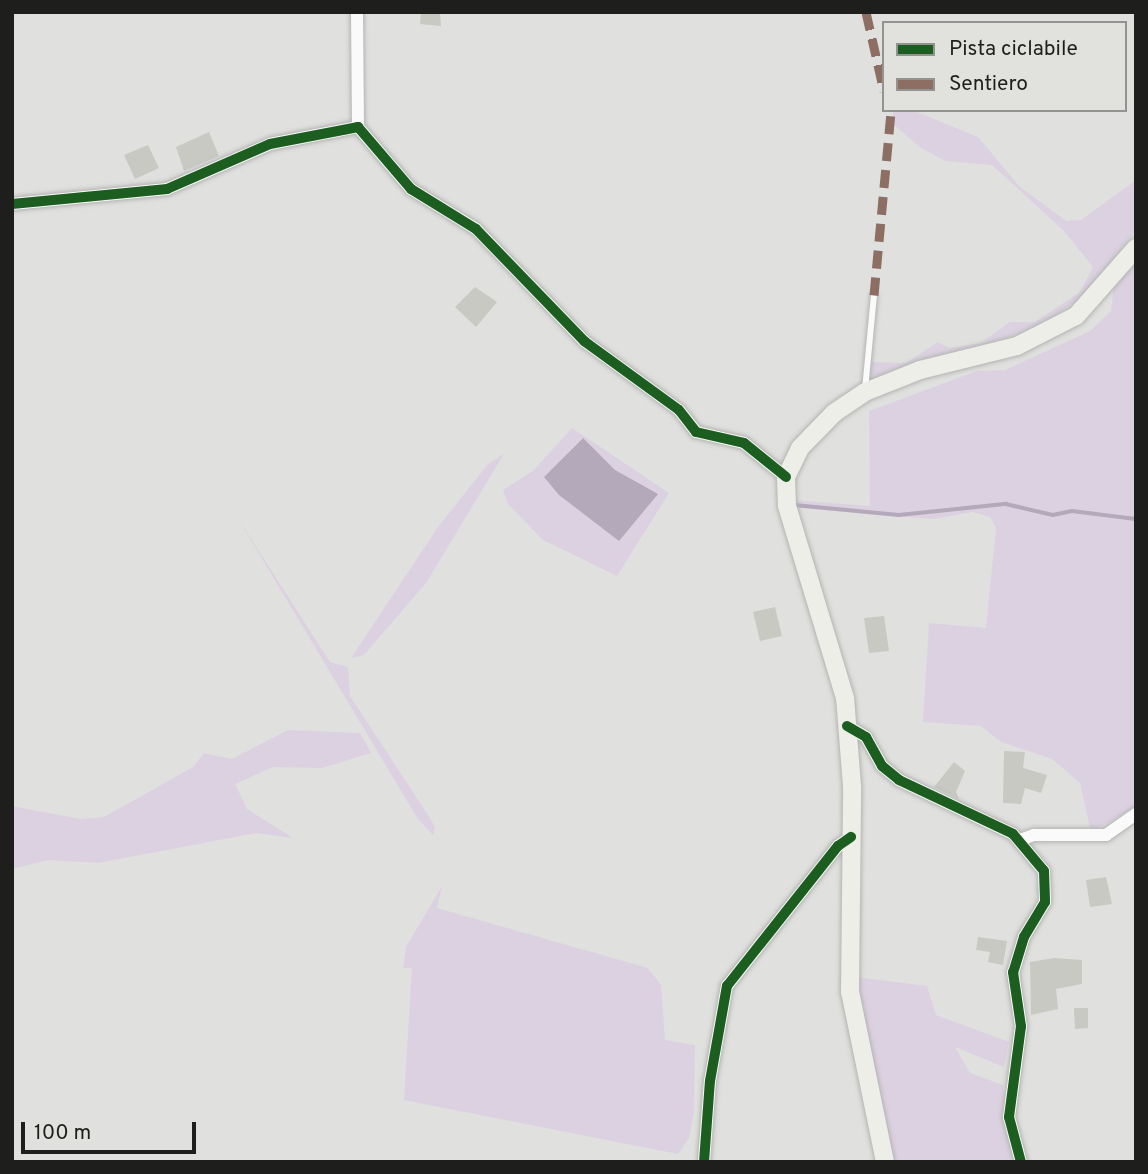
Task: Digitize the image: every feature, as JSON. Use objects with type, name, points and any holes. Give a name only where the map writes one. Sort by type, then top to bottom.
[{"type":"main road","points":[[885,1162],[850,992],[851,837],[847,726],[824,618],[787,506],[786,477],[800,448],[834,413],[864,392],[920,370],[1017,346],[1076,316],[1136,247]]},
{"type":"street","points":[[357,12],[358,127],[411,189],[475,229],[584,341],[679,410],[696,432],[744,443],[786,477]]},
{"type":"street","points":[[12,204],[167,189],[270,144],[358,127]]},
{"type":"street","points":[[847,726],[866,737],[882,766],[899,780],[1020,840],[1044,871],[1047,891],[1013,972],[1021,1026],[1009,1117],[1021,1162]]},
{"type":"street","points":[[1020,840],[1034,835],[1106,835],[1136,814]]},
{"type":"street","points":[[704,1162],[711,1071],[727,986],[838,846],[851,837]]},
{"type":"lane","points":[[864,392],[874,295]]},
{"type":"shaded area","points":[[893,112],[917,112],[978,137],[1019,186],[1066,221],[1081,220],[1136,180],[1136,230],[1084,296],[1035,329],[869,380],[870,362],[906,363],[938,342],[949,348],[981,343],[1010,322],[1035,322],[1080,292],[1093,267],[1063,230],[992,165],[945,161],[921,148],[893,124]]},
{"type":"shaded area","points":[[1136,256],[1136,807],[1091,832],[1080,783],[1052,759],[1001,742],[981,726],[923,722],[929,623],[986,628],[996,528],[990,517],[972,512],[934,519],[892,516],[792,507],[792,500],[870,506],[869,411],[977,371],[1005,370],[1090,331],[1111,311],[1114,284]]},
{"type":"shaded area","points":[[572,428],[669,493],[617,576],[543,540],[508,504],[503,490],[533,471]],"holes":[[[582,438],[615,470],[544,477]]]},
{"type":"shaded area","points":[[583,438],[615,470],[658,494],[619,541],[559,495],[544,477]]},
{"type":"shaded area","points":[[504,454],[426,583],[364,655],[351,658],[438,527],[488,464]]},
{"type":"shaded area","points":[[237,517],[330,662],[348,667],[350,696],[428,815],[435,827],[433,835],[418,819]]},
{"type":"shaded area","points":[[288,730],[360,733],[371,753],[322,768],[273,767],[235,784],[247,809],[293,838],[256,833],[98,863],[48,860],[12,869],[12,806],[80,819],[104,817],[193,767],[204,753],[232,759]]},
{"type":"shaded area","points":[[442,886],[437,908],[648,968],[661,985],[665,1040],[695,1045],[694,1113],[689,1138],[678,1154],[404,1100],[412,968],[403,968],[406,947]]},
{"type":"shaded area","points":[[855,977],[927,986],[936,1015],[1009,1042],[1004,1067],[955,1047],[970,1073],[1003,1085],[1014,1162],[888,1162]]},
{"type":"building","points":[[421,12],[440,12],[441,26],[420,24]]},
{"type":"building","points":[[209,132],[219,156],[184,171],[176,147]]},
{"type":"building","points":[[148,145],[159,168],[135,179],[124,155]]},
{"type":"building","points":[[475,287],[497,302],[476,327],[455,307]]},
{"type":"building","points":[[775,607],[782,636],[760,641],[753,612]]},
{"type":"building","points":[[884,616],[889,651],[869,653],[864,618]]},
{"type":"building","points":[[1004,751],[1025,752],[1023,768],[1047,775],[1041,793],[1025,788],[1021,804],[1003,803]]},
{"type":"building","points":[[954,762],[965,771],[956,792],[959,799],[934,787]]},
{"type":"building","points":[[1106,877],[1112,904],[1090,907],[1086,880]]},
{"type":"building","points":[[978,937],[1007,941],[1003,965],[988,962],[990,952],[976,950]]},
{"type":"building","points":[[1054,958],[1082,960],[1082,984],[1056,989],[1058,1009],[1031,1015],[1030,962]]},
{"type":"building","points":[[1074,1008],[1088,1008],[1088,1028],[1075,1029]]},
{"type":"waterway","points":[[794,505],[899,515],[1006,504],[1053,515],[1072,511],[1136,519]]},
{"type":"marked path","points":[[866,12],[882,82]]},
{"type":"marked path","points":[[874,295],[891,112]]},
{"type":"cycle path","points":[[12,204],[167,189],[270,144],[358,127],[411,189],[476,229],[584,341],[679,410],[696,432],[744,443],[786,477]]},
{"type":"cycle path","points":[[847,726],[866,737],[882,766],[899,780],[1013,834],[1044,871],[1045,902],[1024,937],[1013,972],[1021,1026],[1009,1117],[1021,1162]]},
{"type":"cycle path","points":[[704,1162],[710,1081],[727,986],[838,846],[851,837]]}]
